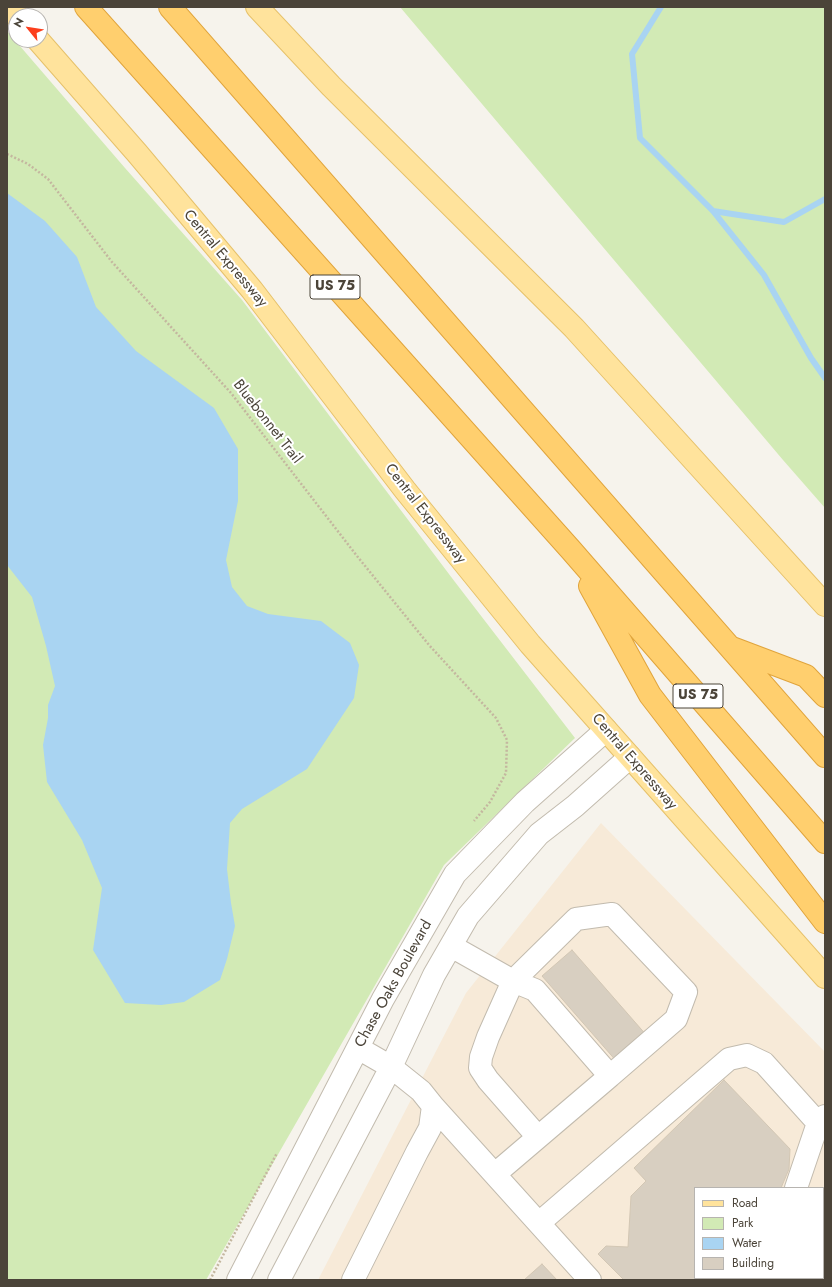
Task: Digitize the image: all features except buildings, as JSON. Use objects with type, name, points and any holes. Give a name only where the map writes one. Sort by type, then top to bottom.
[{"type":"highway","points":[[170,7],[825,756]]},
{"type":"highway","name":"US 75","points":[[93,15],[571,550],[825,842]]},
{"type":"highway","points":[[571,550],[650,695],[825,922]]},
{"type":"highway","points":[[729,646],[806,676],[825,696]]},
{"type":"main road","points":[[257,7],[331,86],[574,328],[825,605]]},
{"type":"main road","name":"Central Expressway","points":[[45,48],[137,153],[252,290],[405,490],[530,644],[825,977]]},
{"type":"street","name":"Chase Oaks Boulevard","points":[[238,1280],[383,999],[455,874],[525,802],[606,730]]},
{"type":"street","name":"Chase Oaks Boulevard","points":[[279,1280],[391,1067],[434,976],[468,916],[539,834],[575,806],[630,757]]},
{"type":"street","points":[[495,1174],[538,1138],[676,1019],[686,992],[612,914],[576,919],[513,981],[488,1037],[481,1057],[480,1068],[488,1080],[538,1138]]},
{"type":"street","points":[[451,946],[513,981],[535,990],[610,1076]]},
{"type":"street","points":[[358,1048],[391,1067],[421,1091],[590,1280]]},
{"type":"street","points":[[539,1223],[729,1059],[747,1055],[764,1063],[823,1121],[796,1187]]},
{"type":"street","points":[[353,1280],[430,1128],[433,1106]]},
{"type":"path","name":"Bluebonnet Trail","points":[[7,154],[28,164],[48,179],[112,262],[231,393],[429,645],[496,718]]},
{"type":"shaded area","points":[[601,823],[825,1052],[825,1280],[318,1280],[466,993]]},
{"type":"green space","points":[[400,7],[825,7],[825,508],[783,460]]},
{"type":"green space","points":[[7,31],[8,48],[22,48],[242,300],[575,738],[444,865],[206,1280],[7,1280]]},
{"type":"water","points":[[7,193],[45,221],[77,257],[96,307],[136,351],[214,408],[238,449],[238,501],[226,560],[232,587],[247,606],[268,614],[321,621],[350,643],[359,665],[354,698],[307,769],[242,809],[230,823],[227,869],[235,926],[227,959],[220,980],[184,1002],[161,1005],[125,1003],[93,950],[102,888],[82,840],[47,782],[43,745],[48,718],[48,705],[55,686],[46,646],[32,597],[7,565]]},
{"type":"waterway","points":[[661,7],[632,54],[640,138],[713,211],[764,275],[811,358],[825,378]]},
{"type":"waterway","points":[[713,211],[784,222],[825,199]]}]
